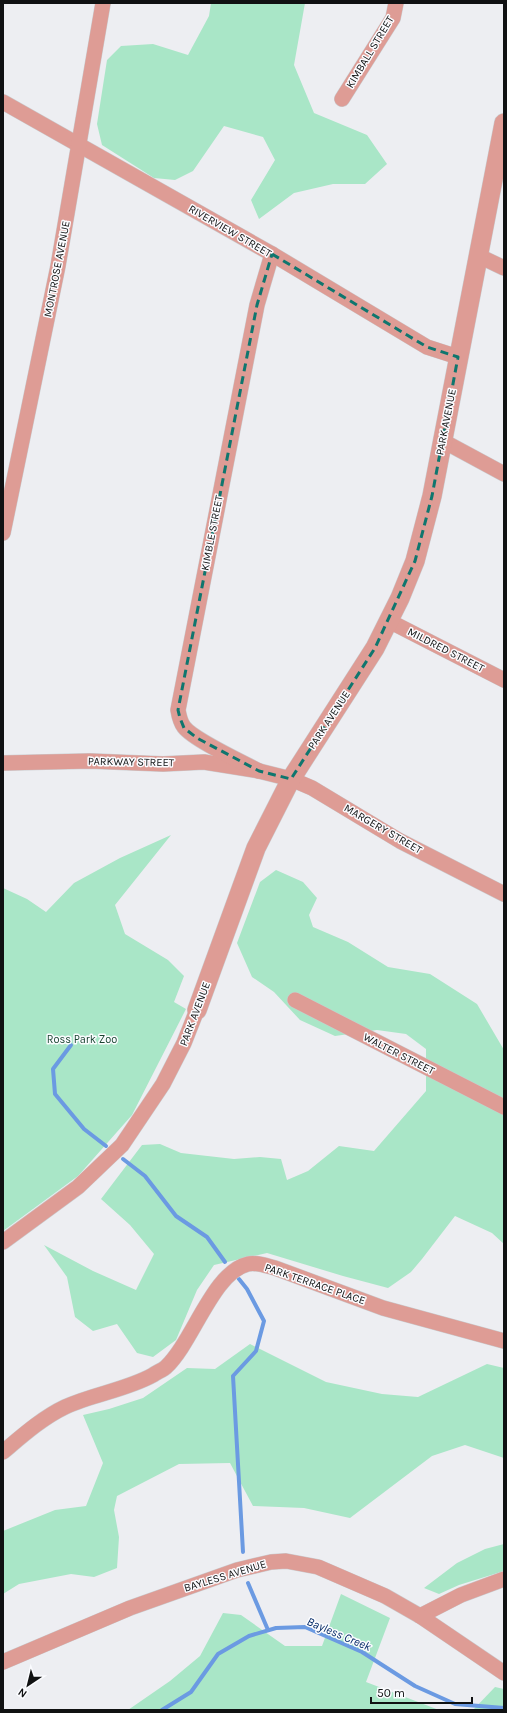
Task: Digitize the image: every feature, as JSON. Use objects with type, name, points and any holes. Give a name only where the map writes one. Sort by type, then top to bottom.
[{"type":"street","name":"MONTROSE AVENUE","points":[[3,533],[58,266],[103,3]]},
{"type":"street","name":"KIMBALL STREET","points":[[342,99],[394,18],[396,3]]},
{"type":"street","name":"RIVERVIEW STREET","points":[[3,102],[272,254],[427,347],[458,356]]},
{"type":"street","name":"PARK AVENUE","points":[[3,1242],[78,1187],[122,1145],[163,1084],[184,1042],[197,1010],[256,848],[291,779],[375,648],[389,621],[408,578],[422,538],[479,256],[504,123]]},
{"type":"street","name":"KIMBLE STREET","points":[[259,771],[197,738],[184,728],[178,710],[257,305],[272,254]]},
{"type":"street","points":[[479,256],[504,268]]},
{"type":"street","points":[[442,441],[504,474]]},
{"type":"street","name":"MILDRED STREET","points":[[389,621],[504,680]]},
{"type":"street","name":"PARKWAY STREET","points":[[3,763],[90,761],[163,764],[204,762],[259,771]]},
{"type":"street","name":"MARGERY STREET","points":[[259,771],[291,779],[312,788],[400,840],[504,894]]},
{"type":"street","name":"WALTER STREET","points":[[295,1000],[504,1107]]},
{"type":"street","name":"PARK TERRACE PLACE","points":[[3,1452],[33,1427],[64,1408],[99,1394],[142,1381],[166,1368],[183,1346],[221,1283],[233,1270],[248,1264],[258,1264],[275,1268],[383,1308],[504,1341]]},
{"type":"street","name":"BAYLESS AVENUE","points":[[4,1664],[130,1608],[237,1570],[272,1562],[286,1561],[318,1567],[385,1596],[420,1616],[504,1673]]},
{"type":"street","points":[[420,1616],[461,1595],[504,1579]]},
{"type":"highlighted area","points":[[272,254],[427,347],[458,357],[432,496],[415,561],[375,648],[291,779],[259,771],[197,738],[184,728],[178,710],[257,305]]},
{"type":"green space","points":[[211,3],[305,3],[294,65],[314,113],[367,135],[387,164],[365,184],[333,184],[294,193],[259,219],[251,200],[275,160],[263,137],[224,126],[193,171],[175,180],[154,178],[102,145],[97,124],[107,60],[121,46],[153,44],[188,55],[209,16]]},
{"type":"green space","name":"Ross Park Zoo","points":[[171,835],[115,905],[125,934],[168,960],[184,976],[174,1002],[186,1009],[132,1115],[78,1176],[3,1231],[3,888],[27,899],[46,912],[74,883],[120,858]]},
{"type":"green space","points":[[276,870],[303,882],[317,898],[309,915],[313,927],[348,942],[388,967],[430,974],[477,1004],[504,1050],[504,1244],[492,1233],[455,1216],[411,1272],[388,1288],[267,1253],[214,1265],[197,1290],[176,1340],[153,1357],[137,1353],[117,1324],[93,1331],[75,1317],[67,1277],[44,1245],[93,1271],[136,1290],[154,1254],[130,1225],[101,1199],[142,1145],[160,1144],[181,1153],[234,1159],[260,1157],[281,1159],[287,1180],[308,1171],[339,1146],[374,1151],[426,1091],[426,1049],[406,1034],[377,1030],[335,1036],[300,1020],[274,992],[252,977],[237,943],[260,882]]},
{"type":"green space","points":[[250,1344],[326,1382],[382,1394],[418,1397],[487,1364],[504,1368],[504,1458],[465,1445],[432,1456],[350,1518],[304,1508],[253,1506],[230,1463],[179,1464],[117,1496],[114,1510],[119,1537],[117,1568],[94,1577],[71,1574],[19,1584],[3,1594],[3,1531],[55,1510],[86,1506],[103,1463],[83,1415],[109,1409],[143,1398],[187,1368],[215,1369]]},
{"type":"green space","points":[[504,1544],[504,1571],[459,1585],[439,1594],[424,1588],[457,1563],[485,1549]]},
{"type":"green space","points":[[341,1594],[390,1618],[366,1682],[439,1710],[128,1710],[170,1681],[200,1656],[223,1613],[241,1615],[285,1646],[322,1646]]},
{"type":"green space","points":[[495,1687],[504,1689],[504,1710],[473,1710]]},
{"type":"waterway","points":[[71,1045],[53,1069],[55,1094],[84,1129],[106,1146]]},
{"type":"waterway","points":[[123,1159],[145,1176],[176,1216],[207,1237],[225,1262]]},
{"type":"waterway","points":[[239,1279],[247,1289],[264,1321],[256,1351],[233,1376],[243,1552]]},
{"type":"waterway","points":[[248,1583],[268,1630]]},
{"type":"waterway","name":"Bayless Creek","points":[[162,1710],[191,1692],[218,1654],[249,1636],[276,1628],[305,1627],[362,1652],[415,1686],[455,1704],[504,1708]]}]
